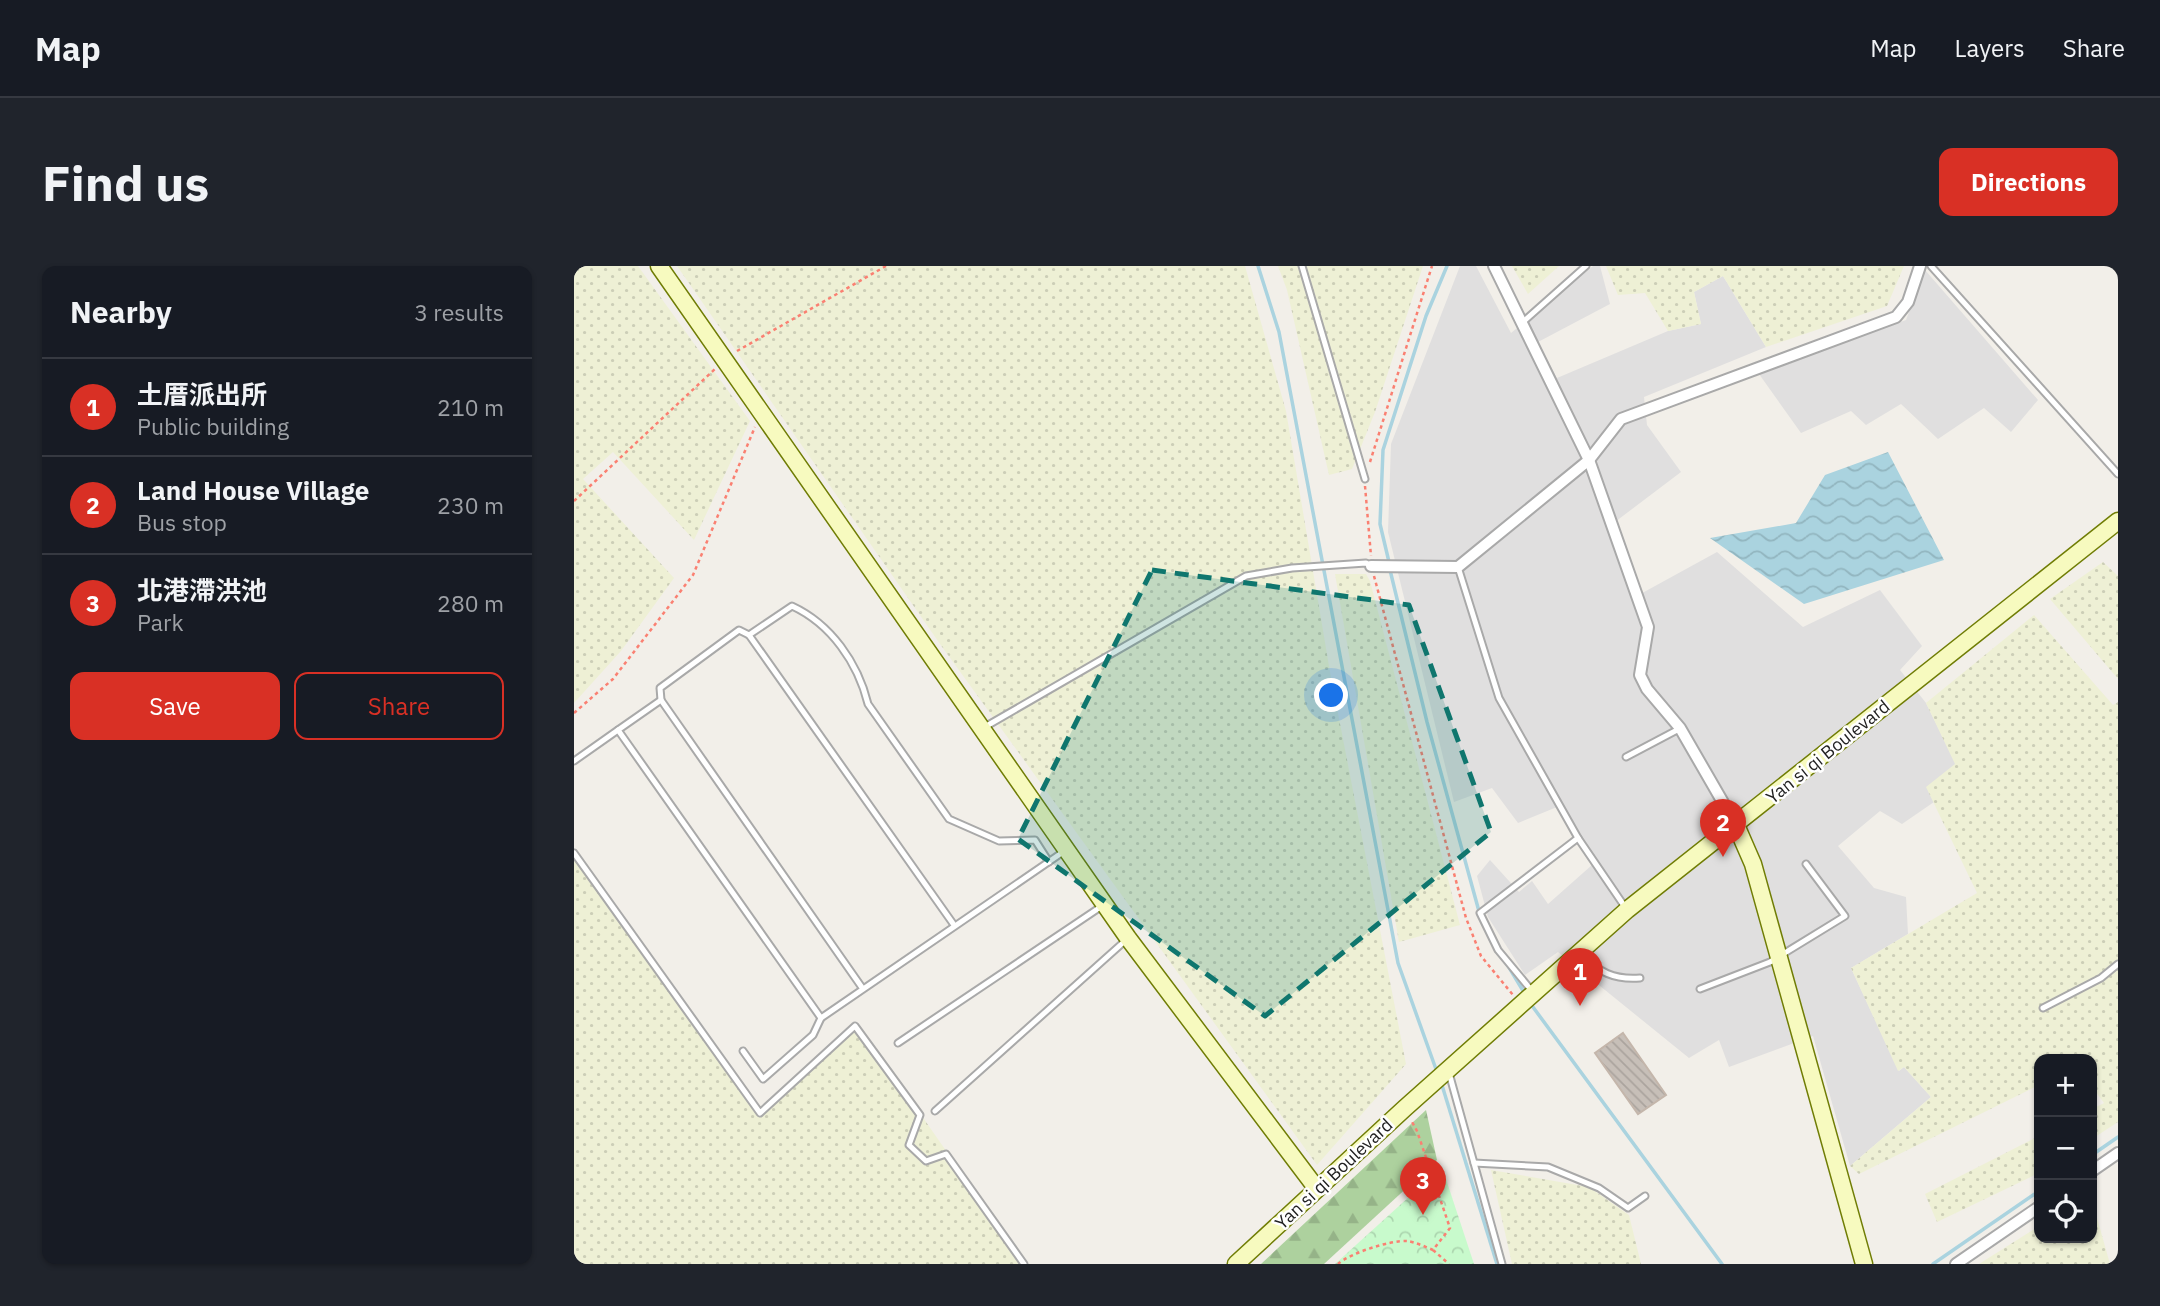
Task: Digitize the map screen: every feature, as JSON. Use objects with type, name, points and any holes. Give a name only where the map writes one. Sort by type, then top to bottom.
[{"type":"street","points":[[659,266],[1128,938],[1317,1189]]},
{"type":"street","points":[[1494,266],[1589,460],[1648,627],[1640,674],[1647,689],[1680,728],[1705,768],[1754,864],[1864,1264]]},
{"type":"street","points":[[1371,566],[1458,567],[1589,460],[1621,419],[1896,317],[1908,302],[1920,266]]},
{"type":"street","name":"Yan si qi Boulevard","points":[[1236,1264],[1577,952],[2118,521]]},
{"type":"street","points":[[2097,1168],[2118,1153]]},
{"type":"street","points":[[1956,1264],[2034,1210]]},
{"type":"lane","points":[[1301,266],[1364,479]]},
{"type":"lane","points":[[1521,324],[1586,266]]},
{"type":"lane","points":[[1931,266],[2118,474]]},
{"type":"lane","points":[[982,728],[1246,576],[1292,568],[1366,563],[1371,566]]},
{"type":"lane","points":[[1458,567],[1499,698],[1578,838],[1627,910]]},
{"type":"lane","points":[[749,635],[792,606],[806,612],[838,640],[864,685],[868,704],[949,819],[999,841],[1035,840],[1049,862]]},
{"type":"lane","points":[[863,989],[661,701],[660,688],[740,630],[749,635],[954,925]]},
{"type":"lane","points":[[574,761],[661,701]]},
{"type":"lane","points":[[1626,757],[1680,728]]},
{"type":"lane","points":[[618,730],[821,1018]]},
{"type":"lane","points":[[1534,993],[1498,950],[1480,913],[1578,838]]},
{"type":"lane","points":[[743,1051],[763,1079],[813,1035],[821,1018],[1067,850]]},
{"type":"lane","points":[[574,853],[760,1113],[855,1026],[920,1115],[909,1145],[926,1161],[946,1154],[1024,1264]]},
{"type":"lane","points":[[1700,989],[1770,962],[1845,916],[1806,864]]},
{"type":"lane","points":[[898,1043],[1105,905]]},
{"type":"lane","points":[[935,1111],[1128,938]]},
{"type":"lane","points":[[1577,952],[1595,968],[1621,979],[1640,978]]},
{"type":"lane","points":[[2043,1008],[2101,978],[2118,964]]},
{"type":"lane","points":[[1448,1070],[1502,1264]]},
{"type":"lane","points":[[1474,1163],[1548,1167],[1599,1188],[1628,1208],[1645,1196]]},
{"type":"path","points":[[1432,266],[1364,479],[1371,566],[1466,918],[1482,957],[1522,1005]]},
{"type":"path","points":[[574,713],[613,679],[693,575],[762,410]]},
{"type":"path","points":[[1405,1108],[1417,1131],[1450,1228],[1433,1250]]},
{"type":"path","points":[[1338,1264],[1345,1258],[1369,1248],[1407,1241],[1433,1250],[1450,1264]]},
{"type":"highlighted area","points":[[1152,570],[1409,605],[1491,832],[1265,1016],[1018,839]]},
{"type":"shaded area","points":[[1460,266],[1476,266],[1511,333],[1593,266],[1600,266],[1610,304],[1538,342],[1557,378],[1668,331],[1701,324],[1694,292],[1723,276],[1766,347],[1644,397],[1647,425],[1681,472],[1607,528],[1635,597],[1717,552],[1803,627],[1880,590],[1922,646],[1900,670],[1926,703],[1956,764],[1927,787],[1934,802],[1902,824],[1880,811],[1838,846],[1874,888],[1906,897],[1908,934],[1851,968],[1899,1071],[1904,1067],[1931,1097],[1850,1166],[1813,1036],[1729,1067],[1719,1040],[1689,1058],[1558,952],[1525,975],[1488,917],[1477,876],[1490,860],[1519,892],[1532,881],[1548,904],[1592,865],[1557,807],[1518,823],[1492,788],[1454,802],[1388,532],[1391,444]]},
{"type":"shaded area","points":[[1925,270],[2038,400],[2011,432],[1984,408],[1938,439],[1901,404],[1866,425],[1851,411],[1801,433],[1759,374],[1906,320]]},
{"type":"green space","points":[[574,266],[638,266],[750,421],[694,540],[613,452],[583,479],[674,578],[621,651],[574,703]]},
{"type":"green space","points":[[677,266],[1245,266],[1286,411],[1330,672],[1406,1064],[1317,1165],[940,644]]},
{"type":"green space","points":[[1278,266],[1423,266],[1375,412],[1352,469],[1329,475],[1287,290]]},
{"type":"green space","points":[[1512,266],[1559,266],[1528,294]]},
{"type":"green space","points":[[1606,266],[1904,266],[1887,306],[1766,347],[1723,276],[1694,292],[1701,324],[1668,331],[1645,293],[1618,295]]},
{"type":"green space","points":[[2103,562],[2118,576],[2118,679],[2050,599]]},
{"type":"green space","points":[[1335,574],[1366,574],[1370,581],[1460,925],[1399,942]]},
{"type":"green space","points":[[2034,615],[2113,705],[2118,702],[2118,1122],[2097,1136],[2097,1106],[2104,1103],[2097,1094],[2097,1054],[2034,1054],[2034,1087],[1859,1174],[1850,1166],[1931,1097],[1904,1067],[1898,1071],[1851,968],[1977,893],[1926,787],[1955,764],[1926,703]]},
{"type":"green space","points":[[574,848],[758,1110],[857,1023],[1025,1264],[574,1264]]},
{"type":"green space","points":[[1426,1110],[1437,1160],[1324,1264],[1261,1264]]},
{"type":"green space","points":[[2034,1139],[2034,1175],[1937,1222],[1925,1194]]},
{"type":"green space","points":[[1442,1167],[1474,1264],[1335,1264]]},
{"type":"green space","points":[[1491,1170],[1589,1187],[1629,1215],[1641,1264],[1512,1264]]},
{"type":"green space","points":[[2097,1218],[2110,1264],[1979,1264],[2034,1229],[2034,1243],[2097,1243]]},
{"type":"water","points":[[1888,452],[1944,560],[1804,604],[1710,538],[1796,523],[1825,475]]},
{"type":"building","points":[[1623,1033],[1666,1095],[1638,1114],[1595,1053]]},
{"type":"waterway","points":[[1258,266],[1279,332],[1398,963],[1437,1072]]},
{"type":"waterway","points":[[1389,562],[1380,524],[1383,450],[1426,316],[1447,266]]},
{"type":"waterway","points":[[1390,570],[1427,722],[1480,915]]},
{"type":"waterway","points":[[1507,964],[1525,994]]},
{"type":"waterway","points":[[1530,1003],[1722,1264]]},
{"type":"waterway","points":[[1441,1082],[1497,1264]]},
{"type":"waterway","points":[[2097,1152],[2118,1137]]},
{"type":"waterway","points":[[1933,1264],[2034,1194]]},
{"type":"place","name":"Land House Village","points":[[1723,857]]},
{"type":"place","name":"土厝派出所","points":[[1580,1006]]},
{"type":"place","name":"北港滯洪池","points":[[1423,1215]]}]
